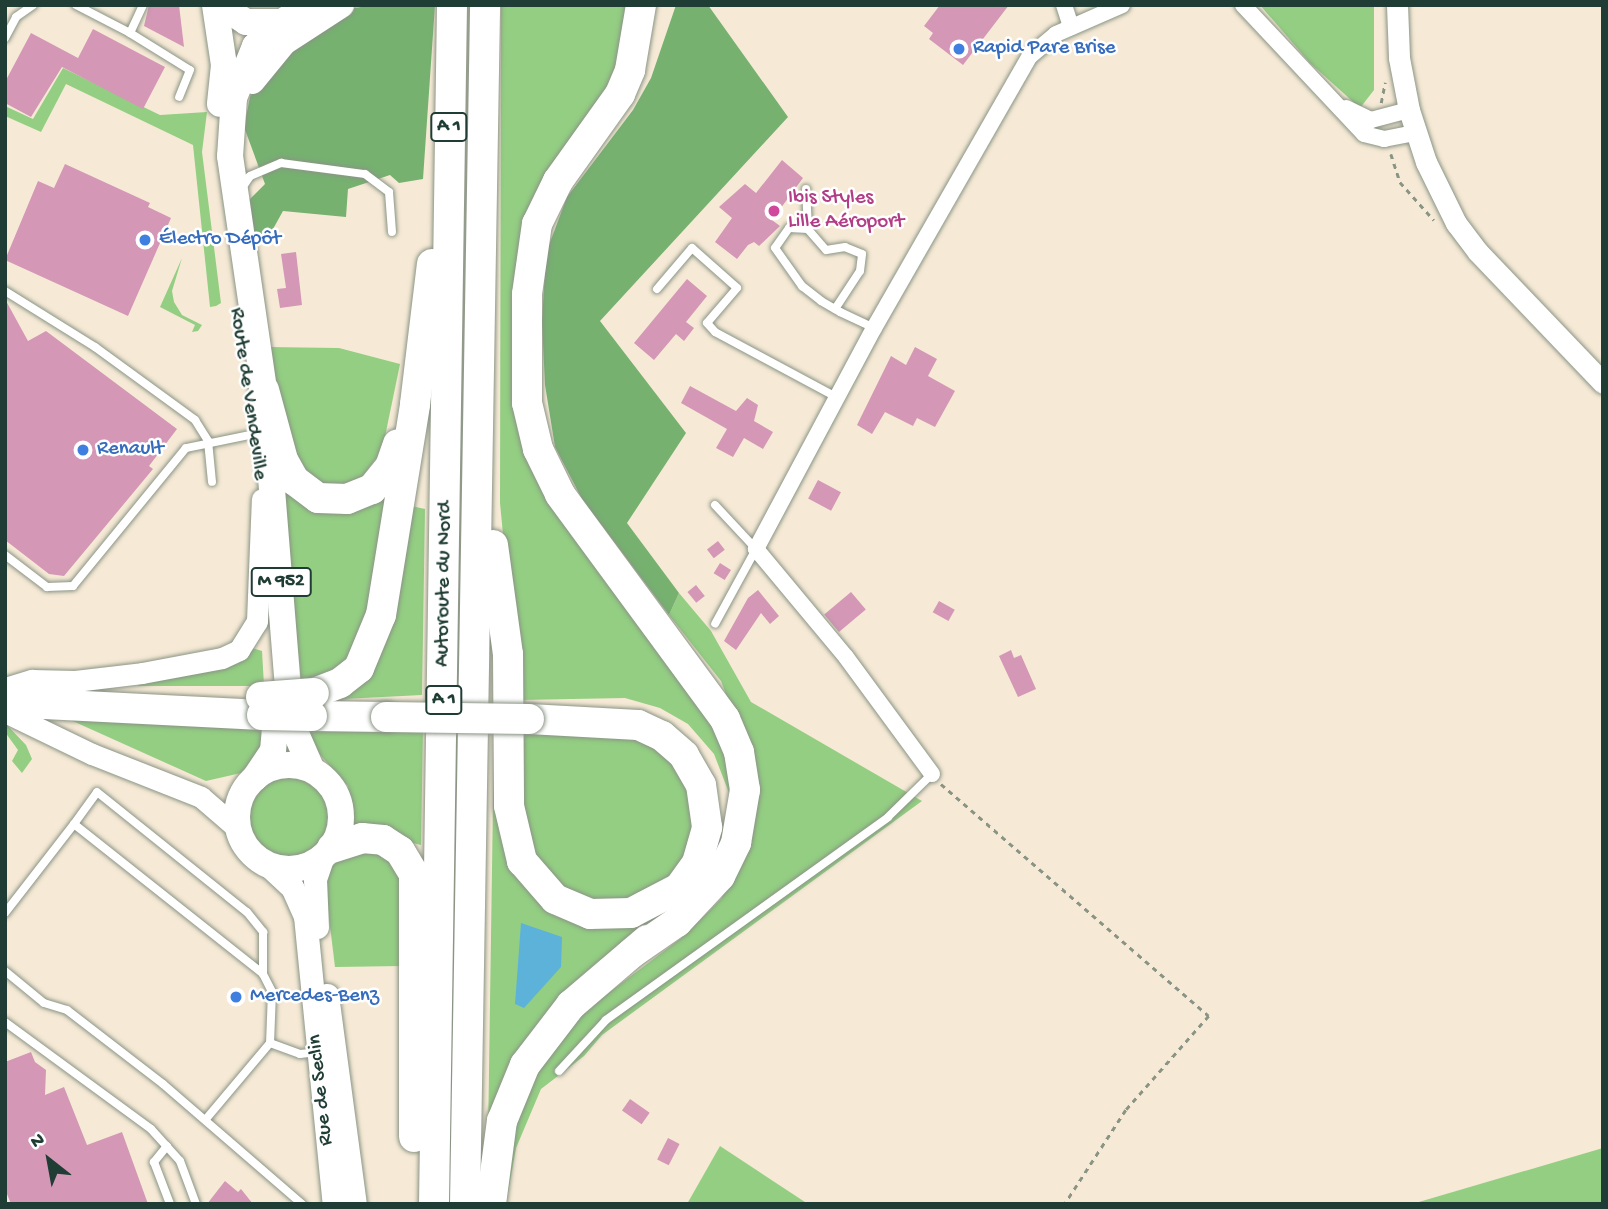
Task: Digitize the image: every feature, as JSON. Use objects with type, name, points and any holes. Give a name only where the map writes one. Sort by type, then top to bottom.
[{"type":"highway","name":"Autoroute du Nord","points":[[434,1204],[445,627],[447,197],[452,5]]},
{"type":"highway","name":"Autoroute du Nord","points":[[465,1204],[480,473],[485,5]]},
{"type":"highway","points":[[632,953],[677,922],[720,876],[736,843],[745,790],[739,752],[715,702],[560,494],[538,449],[529,415],[527,294],[537,225],[558,181],[610,112],[630,70],[640,5]]},
{"type":"highway","points":[[630,70],[643,61],[662,5]]},
{"type":"highway","points":[[313,705],[349,677],[373,644],[417,391],[435,214],[447,197]]},
{"type":"highway","points":[[264,390],[283,460],[294,480],[318,498],[333,501],[361,494],[381,480],[396,453],[407,405],[417,391]]},
{"type":"highway","points":[[480,473],[491,487],[493,544],[508,654],[509,806],[522,861],[555,899],[590,914],[631,913],[679,888],[697,863],[707,827],[701,785],[684,755],[662,736],[638,725],[528,714]]},
{"type":"highway","points":[[6,698],[128,712],[313,705],[386,712],[528,714],[621,709],[645,714],[682,734],[711,773],[720,824],[708,870],[672,917],[571,1005],[525,1065],[502,1121],[491,1204]]},
{"type":"highway","points":[[6,698],[230,700],[261,706]]},
{"type":"highway","points":[[327,852],[362,838],[383,840],[400,851],[414,874],[415,1204]]},
{"type":"main road","points":[[218,5],[246,22],[282,22],[308,6]]},
{"type":"main road","name":"Route de Vendeville","points":[[218,5],[224,65],[215,136],[216,176],[254,434],[277,728],[273,751],[254,779]]},
{"type":"main road","points":[[230,156],[241,103],[258,72],[284,42],[341,5]]},
{"type":"main road","name":"M 952","points":[[230,156],[232,106],[239,81],[258,42],[282,22]]},
{"type":"main road","name":"Route de Vendeville","points":[[230,156],[235,207],[264,390],[291,722],[312,770]]},
{"type":"main road","points":[[278,766],[312,770],[329,783],[339,803],[340,825],[327,852],[297,869],[268,865],[251,853],[238,829],[239,802],[254,779],[278,766]]},
{"type":"main road","name":"Rue de Seclin","points":[[327,852],[315,879],[316,911],[355,1204]]},
{"type":"main road","name":"Rue de Seclin","points":[[268,865],[292,887],[305,916],[334,1204]]},
{"type":"street","points":[[1064,5],[1070,27]]},
{"type":"street","points":[[932,774],[846,657],[756,549],[874,328],[1024,65],[1043,43],[1070,27],[1122,5]]},
{"type":"street","points":[[1243,5],[1364,134],[1384,139],[1416,133]]},
{"type":"street","points":[[1398,5],[1399,58],[1409,110],[1437,187],[1469,241],[1603,383]]},
{"type":"street","points":[[1331,96],[1356,116],[1371,120],[1409,110]]},
{"type":"street","points":[[238,829],[201,797],[92,754],[6,698],[32,680],[130,675],[222,658],[239,650],[257,621],[261,499]]},
{"type":"lane","points":[[5,38],[16,17],[33,5]]},
{"type":"lane","points":[[76,5],[130,33],[190,70],[179,97]]},
{"type":"lane","points":[[130,33],[144,5]]},
{"type":"lane","points":[[235,207],[250,176],[281,163],[365,174],[389,192],[392,232]]},
{"type":"lane","points":[[806,189],[808,229],[826,250],[845,247],[862,254],[860,271],[835,309]]},
{"type":"lane","points":[[808,229],[789,228],[775,248],[802,286],[835,309],[874,328]]},
{"type":"lane","points":[[657,289],[692,248],[737,288],[707,323],[715,332],[836,397]]},
{"type":"lane","points":[[5,291],[186,413],[204,429],[212,482]]},
{"type":"lane","points":[[5,555],[47,587],[73,586],[186,448],[254,434]]},
{"type":"lane","points":[[715,505],[756,549],[715,624]]},
{"type":"lane","points":[[559,1071],[606,1020],[888,817],[932,774]]},
{"type":"lane","points":[[5,913],[97,792],[247,912],[263,932],[263,974]]},
{"type":"lane","points":[[74,824],[263,974],[272,992],[270,1043],[206,1119]]},
{"type":"lane","points":[[5,971],[44,1003],[67,1010],[206,1119],[302,1204]]},
{"type":"lane","points":[[5,1021],[97,1094],[151,1129],[180,1161],[196,1204]]},
{"type":"lane","points":[[270,1043],[300,1054],[318,1052]]},
{"type":"lane","points":[[167,1146],[154,1162],[170,1204]]},
{"type":"path","points":[[932,774],[959,804],[1209,1016],[1126,1110],[1065,1204]]},
{"type":"green space","points":[[375,5],[435,5],[423,179],[399,183],[390,175],[348,189],[346,217],[283,211],[268,238],[251,240],[246,203],[265,184],[244,127],[250,97],[276,58],[319,24],[354,8]]},
{"type":"green space","points":[[501,5],[631,5],[611,85],[556,163],[518,396],[727,745],[731,798],[714,754],[688,724],[660,708],[625,698],[519,700],[500,503]]},
{"type":"green space","points":[[676,5],[708,5],[788,117],[600,321],[686,433],[627,523],[679,593],[669,615],[582,499],[555,447],[545,385],[542,322],[546,253],[567,197],[633,110],[651,78]]},
{"type":"green space","points":[[1260,5],[1374,5],[1374,90],[1360,108],[1310,63]]},
{"type":"green space","points":[[63,68],[160,115],[207,112],[202,152],[221,303],[210,307],[193,145],[66,84],[41,132],[5,116],[5,106],[33,119]]},
{"type":"green space","points":[[182,258],[172,291],[174,302],[182,315],[202,325],[198,331],[192,332],[195,325],[160,307]]},
{"type":"green space","points":[[268,347],[339,348],[400,364],[382,451],[359,481],[330,488],[310,479],[287,445]]},
{"type":"green space","points":[[282,487],[384,493],[389,497],[371,615],[345,667],[321,678],[301,680]]},
{"type":"green space","points":[[407,505],[425,509],[422,695],[343,699],[339,692]]},
{"type":"green space","points":[[679,593],[711,631],[751,702],[922,801],[602,1035],[584,1056],[541,1089],[516,1148],[506,1204],[509,1139],[525,1089],[551,1045],[586,1010],[684,936],[721,899],[752,838],[758,778],[721,681],[669,615]]},
{"type":"green space","points":[[252,648],[262,651],[264,686],[138,686],[140,681]]},
{"type":"green space","points":[[66,718],[259,725],[264,735],[258,757],[241,773],[206,781]]},
{"type":"green space","points":[[5,723],[26,745],[32,759],[22,773],[12,761],[18,750],[5,732]]},
{"type":"green space","points":[[303,725],[423,728],[421,845],[353,828],[348,786],[314,748]]},
{"type":"green space","points":[[519,729],[645,740],[682,770],[696,818],[680,871],[642,898],[592,903],[549,880],[523,837]]},
{"type":"green space","points":[[494,734],[500,798],[563,914],[684,894],[645,935],[590,979],[488,1139]]},
{"type":"green space","points":[[288,775],[304,778],[318,787],[327,801],[330,817],[327,833],[318,847],[304,856],[288,859],[272,856],[258,847],[249,833],[246,817],[249,801],[258,787],[272,778]]},
{"type":"green space","points":[[381,851],[400,874],[402,966],[335,967],[325,885],[329,869],[344,855]]},
{"type":"green space","points":[[720,1146],[808,1204],[687,1204]]},
{"type":"green space","points":[[1603,1148],[1603,1204],[1412,1204]]},
{"type":"water","points":[[521,923],[562,937],[561,967],[524,1008],[515,1004]]},
{"type":"building","points":[[149,5],[179,5],[184,47],[144,26]]},
{"type":"building","points":[[940,5],[1009,5],[963,65],[929,39],[933,33],[924,26]]},
{"type":"building","points":[[93,29],[165,67],[143,109],[62,67],[31,117],[5,103],[5,82],[31,33],[78,58]]},
{"type":"building","points":[[782,160],[803,178],[772,220],[780,226],[759,246],[754,242],[748,245],[737,259],[715,242],[732,218],[719,207],[745,184],[756,193]]},
{"type":"building","points":[[65,164],[150,203],[148,207],[171,218],[128,316],[5,260],[38,181],[54,188]]},
{"type":"building","points":[[296,252],[302,305],[280,308],[277,289],[286,288],[281,254]]},
{"type":"building","points":[[687,279],[707,296],[686,322],[694,328],[684,341],[676,334],[654,360],[634,343]]},
{"type":"building","name":"Renault","points":[[5,299],[28,341],[46,331],[177,429],[149,466],[153,469],[64,576],[49,574],[5,540]]},
{"type":"building","points":[[915,347],[937,359],[928,376],[955,391],[935,427],[917,418],[913,426],[885,412],[872,434],[857,425],[891,356],[906,365]]},
{"type":"building","points":[[690,386],[736,411],[747,398],[758,405],[754,421],[773,432],[763,449],[744,438],[733,457],[716,448],[727,429],[681,403]]},
{"type":"building","points":[[818,480],[841,492],[831,511],[808,499]]},
{"type":"building","points":[[718,541],[725,550],[714,558],[707,550]]},
{"type":"building","points":[[720,563],[731,570],[725,580],[714,573]]},
{"type":"building","points":[[696,585],[705,596],[696,603],[687,592]]},
{"type":"building","points":[[758,590],[779,616],[770,624],[761,613],[736,650],[724,641],[748,598]]},
{"type":"building","points":[[851,592],[866,610],[839,632],[824,614]]},
{"type":"building","points":[[939,601],[955,610],[948,621],[933,612]]},
{"type":"building","points":[[1011,650],[1014,658],[1021,655],[1036,689],[1018,697],[999,656]]},
{"type":"building","points":[[31,1052],[35,1062],[46,1070],[45,1095],[64,1087],[87,1145],[122,1132],[148,1204],[11,1204],[5,1189],[5,1062]]},
{"type":"building","points":[[630,1099],[650,1113],[642,1124],[622,1110]]},
{"type":"building","points":[[668,1138],[680,1144],[669,1165],[657,1159]]},
{"type":"building","points":[[225,1181],[238,1192],[241,1189],[253,1204],[207,1204]]},
{"type":"place","name":"Rapid Pare Brise","points":[[959,49]]},
{"type":"place","name":"Ibis Styles Lille Aéroport","points":[[774,211]]},
{"type":"place","name":"Électro Dépôt","points":[[145,240]]},
{"type":"place","name":"Renault","points":[[83,450]]},
{"type":"place","name":"Mercedes-Benz","points":[[236,997]]}]
